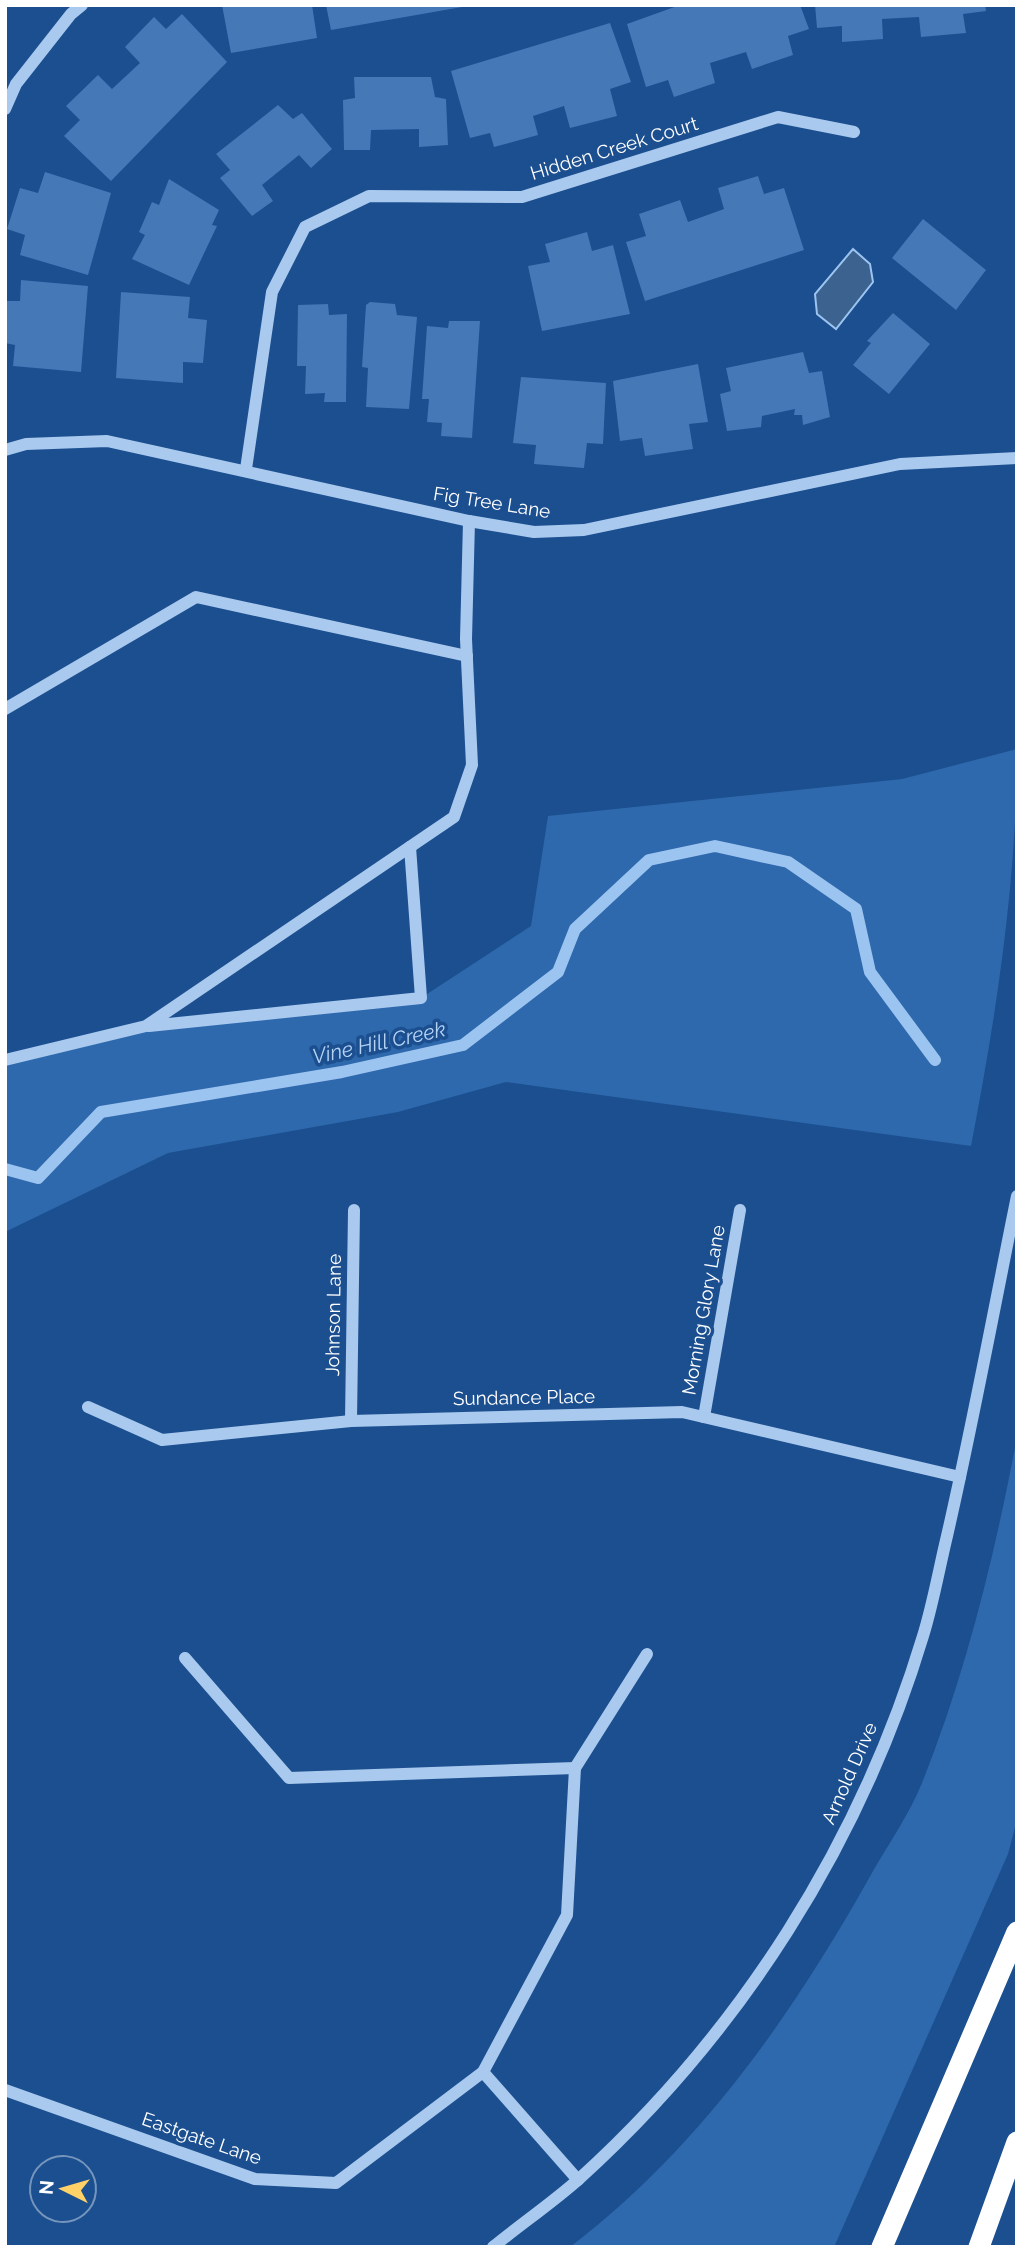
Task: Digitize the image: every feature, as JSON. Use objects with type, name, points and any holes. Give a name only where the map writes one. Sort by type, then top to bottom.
[{"type":"highway","points":[[882,2247],[1017,1932]]},
{"type":"highway","points":[[979,2247],[1017,2142]]},
{"type":"street","points":[[5,109],[16,84],[71,14],[82,5]]},
{"type":"street","name":"Hidden Creek Court","points":[[246,469],[272,292],[305,227],[369,196],[522,197],[778,117],[854,132]]},
{"type":"street","name":"Fig Tree Lane","points":[[5,450],[26,444],[107,441],[246,469],[469,521],[534,532],[584,530],[900,464],[1017,458]]},
{"type":"street","points":[[145,1026],[454,817],[472,765],[467,656],[469,521]]},
{"type":"street","points":[[5,709],[196,597],[467,656]]},
{"type":"street","points":[[5,1060],[145,1026],[421,998],[410,847]]},
{"type":"street","name":"Arnold Drive","points":[[493,2247],[578,2180],[655,2102],[731,2015],[808,1901],[878,1763],[923,1635],[960,1478],[1017,1196]]},
{"type":"street","name":"Johnson Lane","points":[[351,1420],[354,1210]]},
{"type":"street","name":"Morning Glory Lane","points":[[704,1417],[740,1210]]},
{"type":"street","name":"Sundance Place","points":[[88,1407],[162,1440],[351,1420],[682,1412],[960,1478]]},
{"type":"street","name":"Eastgate Lane","points":[[5,2090],[255,2179],[336,2183],[483,2072],[567,1915],[575,1768],[647,1654]]},
{"type":"street","points":[[186,1658],[289,1778],[575,1768]]},
{"type":"street","points":[[483,2072],[578,2180]]},
{"type":"shaded area","points":[[853,249],[870,264],[873,282],[836,329],[817,314],[815,294]]},
{"type":"shaded area","points":[[1017,749],[1009,899],[989,1048],[971,1146],[506,1082],[398,1112],[168,1153],[5,1232],[5,1060],[146,1026],[421,998],[531,926],[548,816],[902,779]]},
{"type":"shaded area","points":[[1017,1437],[1017,1820],[1008,1854],[834,2247],[570,2247],[616,2209],[659,2168],[700,2125],[737,2079],[806,1983],[910,1808],[938,1741],[966,1656],[989,1569]]},
{"type":"building","points":[[222,5],[312,5],[317,38],[231,53]]},
{"type":"building","points":[[326,5],[462,5],[462,7],[331,30]]},
{"type":"building","points":[[680,5],[800,5],[809,29],[788,36],[793,55],[752,69],[746,52],[710,63],[715,83],[674,97],[668,80],[646,87],[627,24]]},
{"type":"building","points":[[815,5],[985,5],[986,11],[963,14],[966,33],[921,37],[919,17],[882,19],[883,39],[842,42],[842,26],[817,28]]},
{"type":"building","points":[[182,14],[227,62],[111,181],[64,136],[80,120],[66,106],[98,75],[112,89],[140,63],[125,47],[154,17],[166,29]]},
{"type":"building","points":[[610,23],[631,82],[610,89],[617,116],[570,128],[564,106],[533,116],[538,135],[494,147],[490,133],[470,138],[451,71]]},
{"type":"building","points":[[354,77],[431,77],[435,97],[446,99],[448,145],[419,147],[419,129],[371,130],[370,150],[344,150],[343,100],[355,98]]},
{"type":"building","points":[[278,105],[293,119],[302,113],[332,149],[311,168],[299,155],[262,185],[273,201],[252,216],[220,178],[230,170],[216,154]]},
{"type":"building","points":[[45,172],[111,193],[88,275],[20,255],[25,235],[7,229],[20,188],[38,193]]},
{"type":"building","points":[[758,176],[764,194],[784,188],[804,250],[645,301],[626,242],[646,236],[639,214],[680,200],[688,222],[724,209],[718,188]]},
{"type":"building","points":[[169,179],[219,210],[212,225],[217,226],[189,285],[132,259],[145,235],[139,232],[152,202],[159,205]]},
{"type":"building","points":[[923,219],[986,270],[956,310],[892,258]]},
{"type":"building","points":[[587,232],[592,251],[613,245],[630,314],[542,331],[528,266],[550,262],[545,244]]},
{"type":"building","points":[[21,280],[88,286],[81,372],[13,366],[15,345],[5,343],[5,301],[20,301]]},
{"type":"building","points":[[121,292],[190,297],[188,318],[207,320],[203,363],[183,362],[183,383],[116,378]]},
{"type":"building","points":[[370,302],[395,304],[397,315],[417,317],[409,409],[366,407],[368,368],[362,367],[366,305]]},
{"type":"building","points":[[328,304],[329,315],[347,314],[346,402],[324,402],[325,393],[305,394],[306,366],[297,366],[298,305]]},
{"type":"building","points":[[893,313],[930,344],[889,394],[853,365],[871,343],[867,341]]},
{"type":"building","points":[[449,321],[480,321],[472,438],[441,436],[442,423],[427,422],[429,399],[422,399],[427,326],[448,328]]},
{"type":"building","points":[[803,352],[809,373],[822,371],[830,417],[803,425],[802,415],[794,415],[795,409],[762,416],[761,427],[727,431],[720,394],[731,391],[726,368]]},
{"type":"building","points":[[698,364],[708,422],[689,424],[693,449],[645,456],[642,438],[620,441],[613,381]]},
{"type":"building","points":[[521,377],[606,383],[603,444],[587,443],[584,468],[534,464],[536,445],[513,443]]},
{"type":"waterway","name":"Vine Hill Creek","points":[[5,1169],[38,1178],[101,1112],[342,1072],[463,1045],[558,972],[575,929],[649,860],[715,846],[788,862],[856,909],[870,972],[935,1060]]}]
